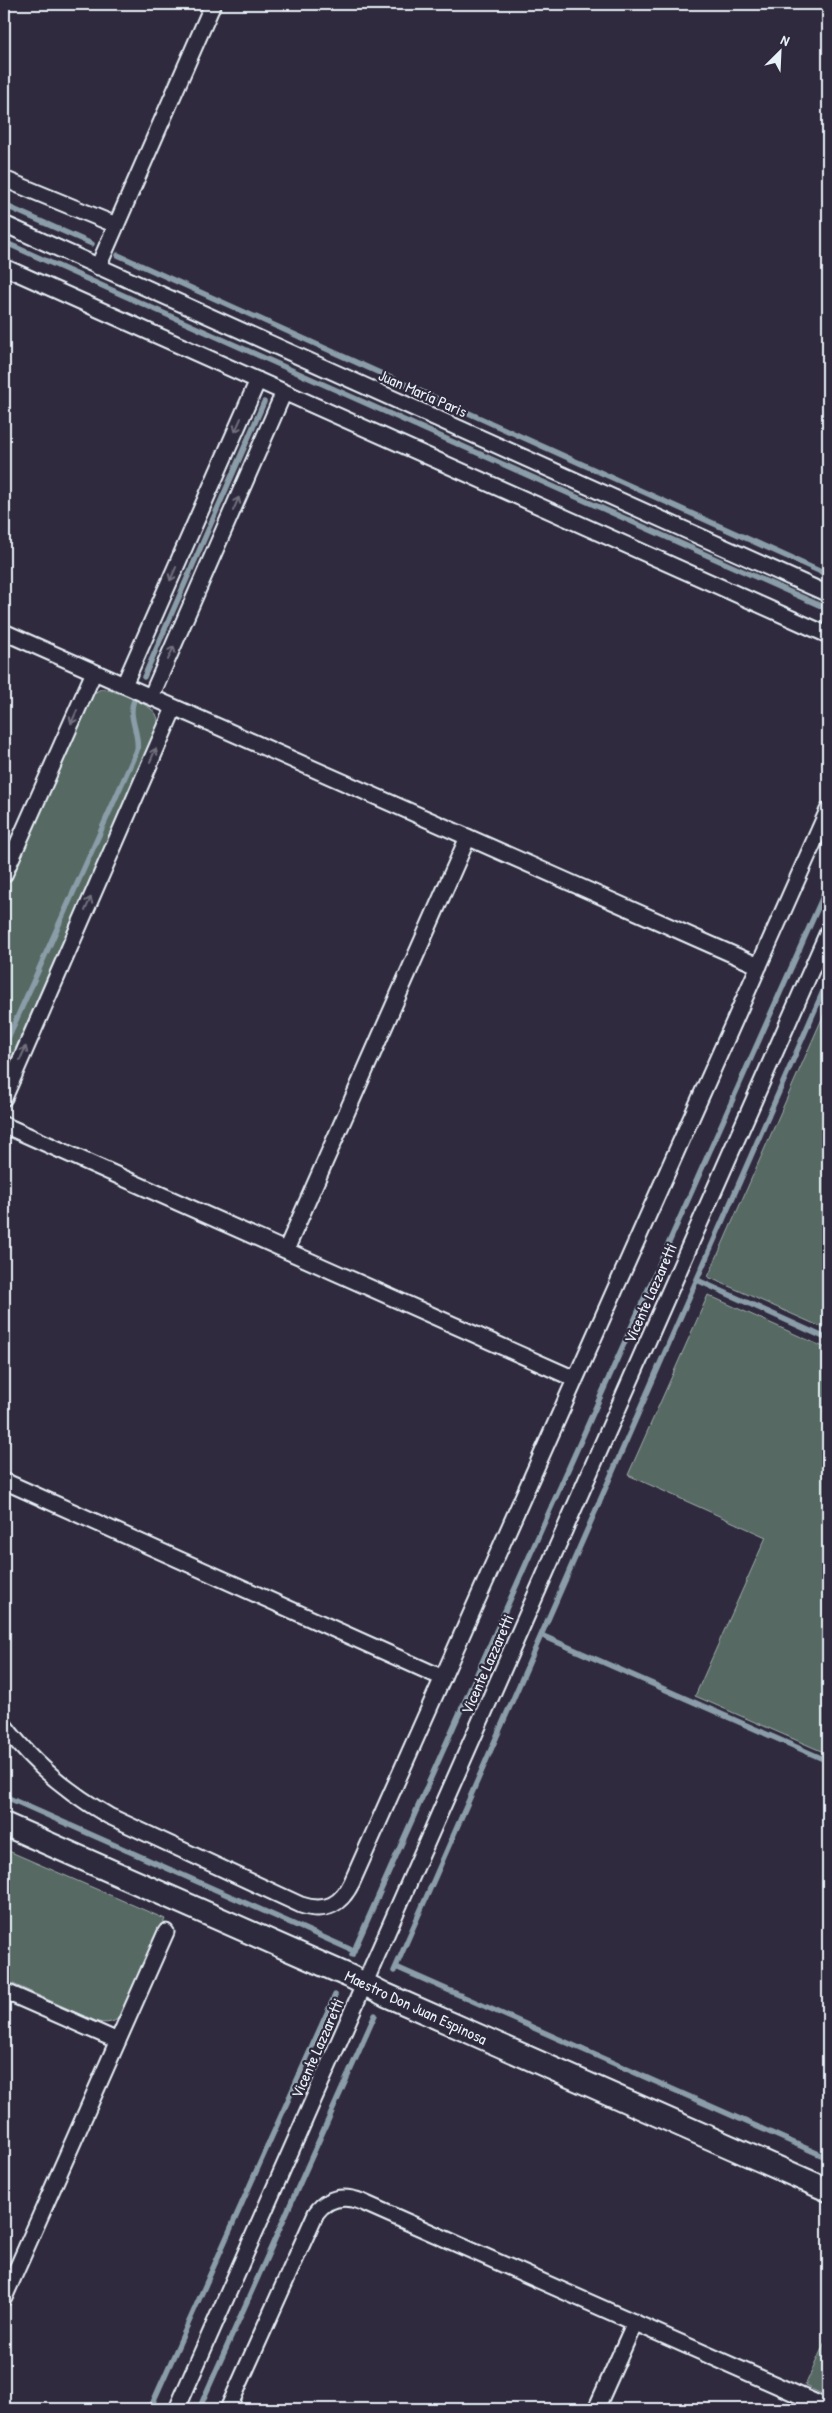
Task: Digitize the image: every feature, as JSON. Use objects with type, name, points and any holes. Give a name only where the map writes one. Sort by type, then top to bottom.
[{"type":"main road","name":"Maestro Don Juan Espinosa","points":[[4,1824],[828,2190]]},
{"type":"street","points":[[98,266],[214,4]]},
{"type":"street","points":[[4,179],[116,226]]},
{"type":"street","name":"Juan María Paris","points":[[4,224],[828,594]]},
{"type":"street","points":[[4,267],[828,635]]},
{"type":"street","points":[[124,685],[258,380]]},
{"type":"street","points":[[151,697],[284,392]]},
{"type":"street","points":[[4,632],[759,966]]},
{"type":"street","points":[[4,875],[94,672]]},
{"type":"street","points":[[4,1098],[174,708]]},
{"type":"street","points":[[4,1725],[38,1765],[65,1788],[94,1808],[301,1905],[321,1910],[334,1906],[348,1889],[828,810]]},
{"type":"street","points":[[286,1250],[468,837]]},
{"type":"street","name":"Vicente Lazzaretti","points":[[177,2409],[828,932]]},
{"type":"street","points":[[4,1125],[575,1379]]},
{"type":"street","points":[[4,1481],[443,1678]]},
{"type":"street","points":[[4,2298],[166,1932]]},
{"type":"street","points":[[4,1991],[118,2041]]},
{"type":"street","points":[[228,2409],[312,2218],[320,2207],[333,2200],[348,2198],[362,2202],[828,2408]]},
{"type":"street","points":[[596,2409],[635,2322]]},
{"type":"green space","points":[[101,689],[122,694],[146,706],[156,714],[158,726],[4,1074],[4,889],[85,705],[90,695]]},
{"type":"green space","points":[[828,1005],[828,1330],[708,1277]]},
{"type":"green space","points":[[708,1295],[828,1349],[828,1754],[695,1696],[766,1537],[628,1475]]},
{"type":"green space","points":[[4,1849],[165,1919],[126,2009],[118,2019],[107,2023],[98,2022],[4,1980]]},
{"type":"green space","points":[[828,2335],[828,2397],[805,2386]]},
{"type":"waterway","points":[[4,205],[92,244]]},
{"type":"waterway","points":[[4,242],[828,609]]},
{"type":"waterway","points":[[118,255],[828,575]]},
{"type":"waterway","points":[[144,677],[264,402]]},
{"type":"waterway","points":[[4,1047],[137,750],[137,737],[132,713],[134,700]]},
{"type":"waterway","points":[[352,1955],[828,885]]},
{"type":"waterway","points":[[394,1971],[828,980]]},
{"type":"waterway","points":[[697,1280],[828,1339]]},
{"type":"waterway","points":[[541,1635],[828,1761]]},
{"type":"waterway","points":[[4,1796],[354,1951]]},
{"type":"waterway","points":[[396,1967],[828,2158]]},
{"type":"waterway","points":[[150,2409],[335,1995]]},
{"type":"waterway","points":[[199,2409],[375,2015]]}]
